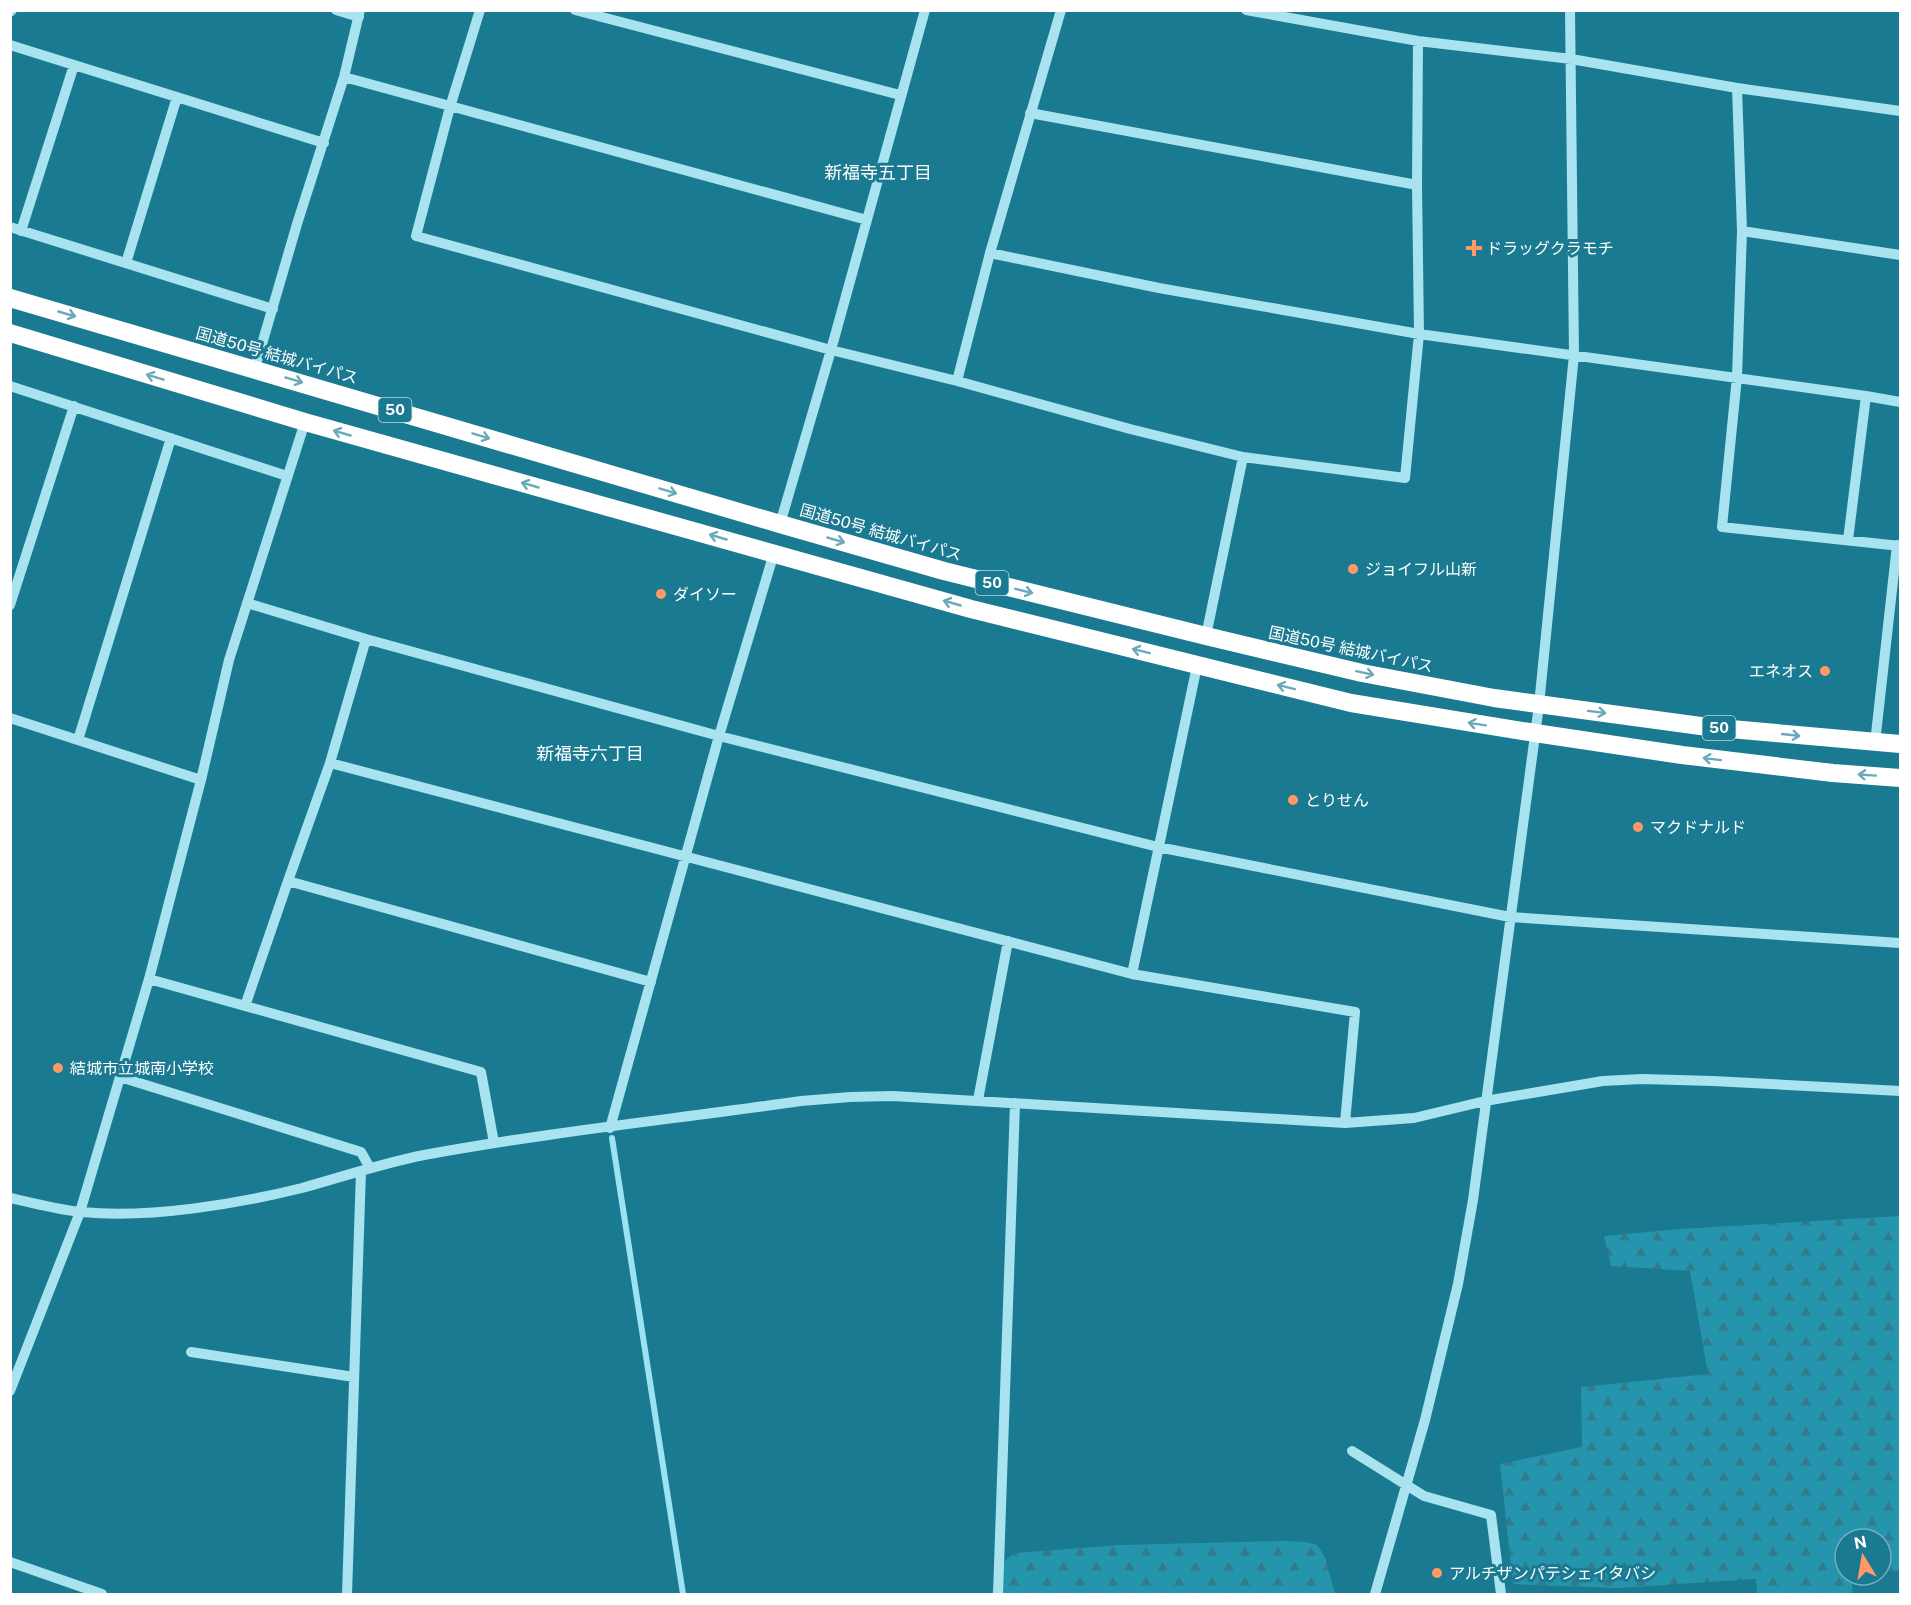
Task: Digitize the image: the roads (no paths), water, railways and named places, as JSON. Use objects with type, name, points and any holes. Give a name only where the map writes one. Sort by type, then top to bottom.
[{"type":"highway","name":"国道50号 結城バイパス","points":[[10,298],[944,571],[1362,673],[1539,705],[1708,727],[1900,744]]},
{"type":"highway","name":"50","points":[[10,333],[305,422],[971,609],[1351,703],[1705,758],[1833,773],[1900,778]]},
{"type":"street","points":[[255,368],[297,224],[344,78],[360,14],[336,10]]},
{"type":"street","points":[[480,10],[450,107],[416,236],[831,350],[1243,457],[1405,478],[1419,334],[1418,41]]},
{"type":"street","points":[[574,10],[900,95]]},
{"type":"street","points":[[780,524],[831,350],[925,10]]},
{"type":"street","points":[[957,381],[990,253],[1061,10]]},
{"type":"street","points":[[1246,10],[1418,41],[1571,59],[1737,88],[1900,111]]},
{"type":"street","points":[[1375,1594],[1425,1420],[1458,1284],[1473,1200],[1539,705],[1574,355],[1570,10]]},
{"type":"street","points":[[10,45],[324,143]]},
{"type":"street","points":[[74,65],[16,229],[273,309]]},
{"type":"street","points":[[344,78],[867,220]]},
{"type":"street","points":[[1737,88],[1742,231],[1737,377],[1722,527],[1899,545],[1875,743]]},
{"type":"street","points":[[126,263],[177,97]]},
{"type":"street","points":[[1030,113],[1417,185]]},
{"type":"street","points":[[1742,231],[1900,255]]},
{"type":"street","points":[[990,253],[1159,288],[1419,334],[1737,377],[1900,402]]},
{"type":"street","points":[[10,386],[287,476]]},
{"type":"street","points":[[1848,540],[1866,396]]},
{"type":"street","points":[[10,605],[74,406]]},
{"type":"street","points":[[10,1391],[80,1212],[149,979],[201,780],[228,660],[305,422]]},
{"type":"street","points":[[78,740],[171,438]]},
{"type":"street","points":[[1206,636],[1243,457]]},
{"type":"street","points":[[610,1128],[719,736],[774,553]]},
{"type":"street","points":[[248,603],[366,639],[719,736],[1158,847],[1510,917],[1900,943]]},
{"type":"street","points":[[245,1006],[330,763],[366,639]]},
{"type":"street","points":[[1132,974],[1197,666]]},
{"type":"street","points":[[10,718],[201,780]]},
{"type":"street","points":[[330,763],[1132,974],[1355,1012],[1345,1123]]},
{"type":"street","points":[[288,881],[651,982]]},
{"type":"street","points":[[978,1100],[1008,941]]},
{"type":"street","points":[[149,979],[481,1072],[494,1143]]},
{"type":"street","points":[[120,1077],[361,1152],[366,1169],[354,1377],[347,1594]]},
{"type":"street","points":[[10,1198],[80,1212],[138,1214],[246,1199],[300,1188],[413,1157],[494,1143],[801,1101],[850,1097],[892,1096],[978,1100],[1345,1123],[1414,1118],[1485,1101],[1603,1081],[1642,1079],[1713,1081],[1900,1091]]},
{"type":"street","points":[[998,1594],[1015,1103]]},
{"type":"street","points":[[191,1352],[354,1377]]},
{"type":"street","points":[[1352,1451],[1424,1496],[1491,1515],[1501,1594]]},
{"type":"street","points":[[10,1562],[102,1594]]},
{"type":"waterway","points":[[612,1138],[683,1594]]},
{"type":"place","name":"ドラッグクラモチ","points":[[1474,248]]},
{"type":"place","name":"ジョイフル山新","points":[[1353,569]]},
{"type":"place","name":"ダイソー","points":[[661,594]]},
{"type":"place","name":"エネオス","points":[[1825,671]]},
{"type":"place","name":"とりせん","points":[[1293,800]]},
{"type":"place","name":"マクドナルド","points":[[1638,827]]},
{"type":"place","name":"結城市立城南小学校","points":[[58,1068]]},
{"type":"place","name":"アルチザンパテシェイタバシ","points":[[1437,1573]]},
{"type":"district","name":"新福寺五丁目","points":[[878,173]]},
{"type":"district","name":"新福寺六丁目","points":[[590,754]]}]
